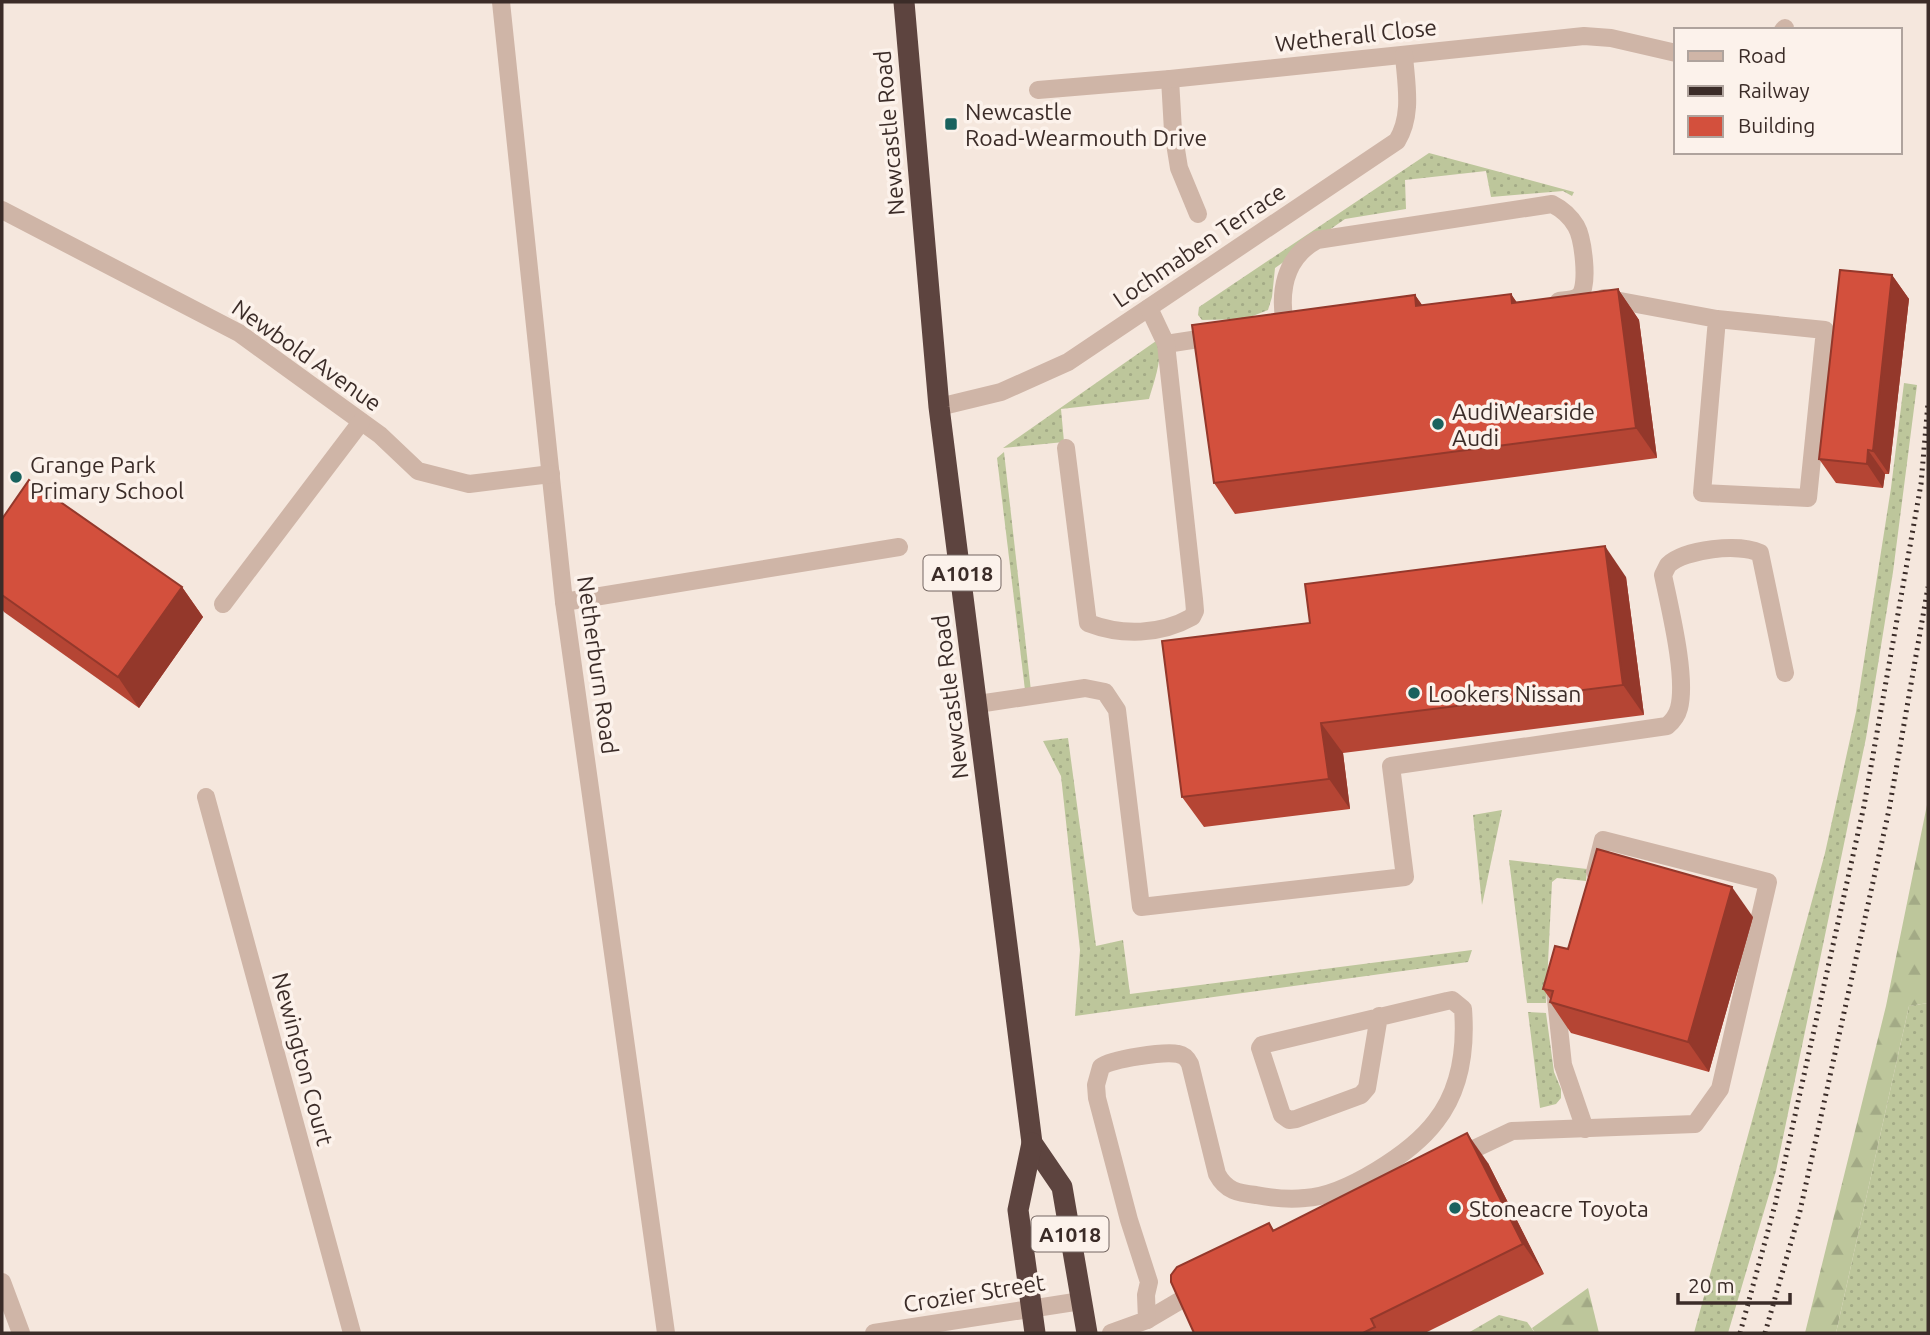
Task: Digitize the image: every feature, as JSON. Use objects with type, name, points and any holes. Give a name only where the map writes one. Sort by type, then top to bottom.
[{"type":"highway","name":"Newcastle Road","points":[[904,2],[939,407],[1032,1143],[1062,1187],[1087,1333]]},
{"type":"highway","name":"A1018","points":[[1032,1143],[1018,1210],[1035,1333]]},
{"type":"street","name":"Netherburn Road","points":[[502,2],[564,602],[666,1333]]},
{"type":"street","name":"Wetherall Close","points":[[1038,90],[1584,36],[1611,38],[1674,53]]},
{"type":"street","name":"Lochmaben Terrace","points":[[939,407],[1001,392],[1068,362],[1397,141],[1404,130],[1408,108],[1404,55]]},
{"type":"street","points":[[1170,79],[1173,131],[1179,168],[1198,214]]},
{"type":"street","points":[[1285,327],[1280,302],[1286,276],[1304,247],[1317,240],[1552,204],[1567,214],[1576,226],[1581,240],[1585,283],[1582,293],[1575,298],[1536,304]]},
{"type":"street","name":"Newbold Avenue","points":[[2,210],[239,333],[380,435],[418,471],[469,484],[551,474]]},
{"type":"street","points":[[1582,293],[1717,319],[1825,330],[1808,498],[1702,493],[1717,319]]},
{"type":"street","points":[[1066,448],[1088,624],[1116,632],[1142,631],[1177,626],[1192,617],[1195,611],[1194,598],[1166,344],[1149,308]]},
{"type":"street","points":[[1166,344],[1232,334]]},
{"type":"street","points":[[223,604],[361,422]]},
{"type":"street","points":[[564,602],[899,547]]},
{"type":"street","points":[[978,704],[1085,688],[1105,692],[1117,710],[1141,906],[1405,877],[1391,766],[1667,726],[1679,711],[1681,700],[1679,661],[1663,575],[1667,566],[1684,557],[1715,549],[1740,547],[1760,553],[1786,673]]},
{"type":"street","name":"Newington Court","points":[[206,797],[352,1333]]},
{"type":"street","points":[[1439,1166],[1512,1131],[1696,1124],[1720,1089],[1768,881],[1604,840],[1590,892]]},
{"type":"street","points":[[1553,974],[1563,1065],[1585,1129]]},
{"type":"street","points":[[1147,1320],[1146,1294],[1149,1282],[1129,1220],[1097,1098],[1096,1085],[1101,1067],[1112,1060],[1182,1055],[1190,1064],[1217,1174],[1222,1184],[1241,1193],[1306,1199],[1326,1194],[1371,1174],[1400,1156],[1436,1122],[1452,1093],[1462,1059],[1465,1034],[1463,1009],[1452,1000],[1379,1016],[1262,1045],[1260,1052],[1282,1115],[1289,1120],[1296,1119],[1361,1096],[1370,1082],[1379,1016]]},
{"type":"street","points":[[1111,1333],[1147,1320],[1214,1280]]},
{"type":"street","points":[[2,1282],[21,1333]]},
{"type":"street","name":"Crozier Street","points":[[874,1333],[1081,1301]]},
{"type":"green space","points":[[1429,153],[1574,192],[1572,196],[1563,191],[1491,197],[1486,171],[1405,180],[1406,209],[1345,219],[1275,268],[1268,310],[1245,319],[1202,320],[1198,315],[1199,307]]},
{"type":"green space","points":[[1156,341],[1159,362],[1149,399],[1061,409],[1064,442],[1003,448]]},
{"type":"green space","points":[[1904,383],[1917,385],[1893,572],[1866,738],[1776,1171],[1728,1333],[1694,1333],[1825,853],[1856,712],[1891,488]]},
{"type":"green space","points":[[1004,452],[1031,691],[1025,690],[997,458]]},
{"type":"green space","points":[[1068,738],[1096,946],[1123,940],[1130,994],[1472,950],[1468,962],[1075,1016],[1080,950],[1061,776],[1043,741]]},
{"type":"green space","points":[[1928,800],[1928,1003],[1909,1006],[1836,1333],[1805,1333],[1886,1006]]},
{"type":"green space","points":[[1502,810],[1482,905],[1473,815]]},
{"type":"green space","points":[[1509,860],[1587,869],[1586,881],[1557,878],[1552,882],[1546,1003],[1527,1003]]},
{"type":"green space","points":[[1928,1003],[1928,1333],[1836,1333],[1909,1006]]},
{"type":"green space","points":[[1528,1012],[1546,1013],[1554,1072],[1561,1089],[1561,1098],[1556,1104],[1540,1108]]},
{"type":"green space","points":[[1588,1288],[1599,1333],[1535,1333],[1532,1328]]},
{"type":"green space","points":[[1499,1315],[1527,1322],[1535,1333],[1468,1333]]},
{"type":"building","points":[[1840,270],[1892,275],[1873,451],[1868,450],[1867,464],[1819,459]]},
{"type":"building","name":"AudiWearside Audi","points":[[1618,289],[1636,428],[1214,483],[1192,325],[1415,295],[1416,306],[1511,294],[1512,303]]},
{"type":"building","points":[[29,480],[182,587],[118,677],[2,595],[2,519]]},
{"type":"building","name":"Lookers Nissan","points":[[1605,546],[1623,685],[1321,723],[1329,779],[1182,797],[1162,641],[1310,623],[1305,584]]},
{"type":"building","points":[[1597,849],[1732,887],[1688,1042],[1550,1002],[1553,991],[1543,989],[1555,946],[1568,949]]},
{"type":"building","name":"Stoneacre Toyota","points":[[1467,1133],[1523,1244],[1371,1319],[1375,1327],[1363,1333],[1194,1333],[1171,1282],[1171,1275],[1177,1267],[1269,1223],[1273,1231]]},
{"type":"railway","points":[[1740,1333],[1775,1205],[1864,806],[1921,484],[1928,403]]},
{"type":"railway","points":[[1765,1333],[1800,1211],[1889,810],[1928,587]]},
{"type":"place","name":"Newcastle Road-Wearmouth Drive","points":[[951,124]]},
{"type":"place","name":"AudiWearside Audi","points":[[1438,424]]},
{"type":"place","name":"Grange Park Primary School","points":[[16,477]]},
{"type":"place","name":"Lookers Nissan","points":[[1414,693]]},
{"type":"place","name":"Stoneacre Toyota","points":[[1455,1208]]}]
